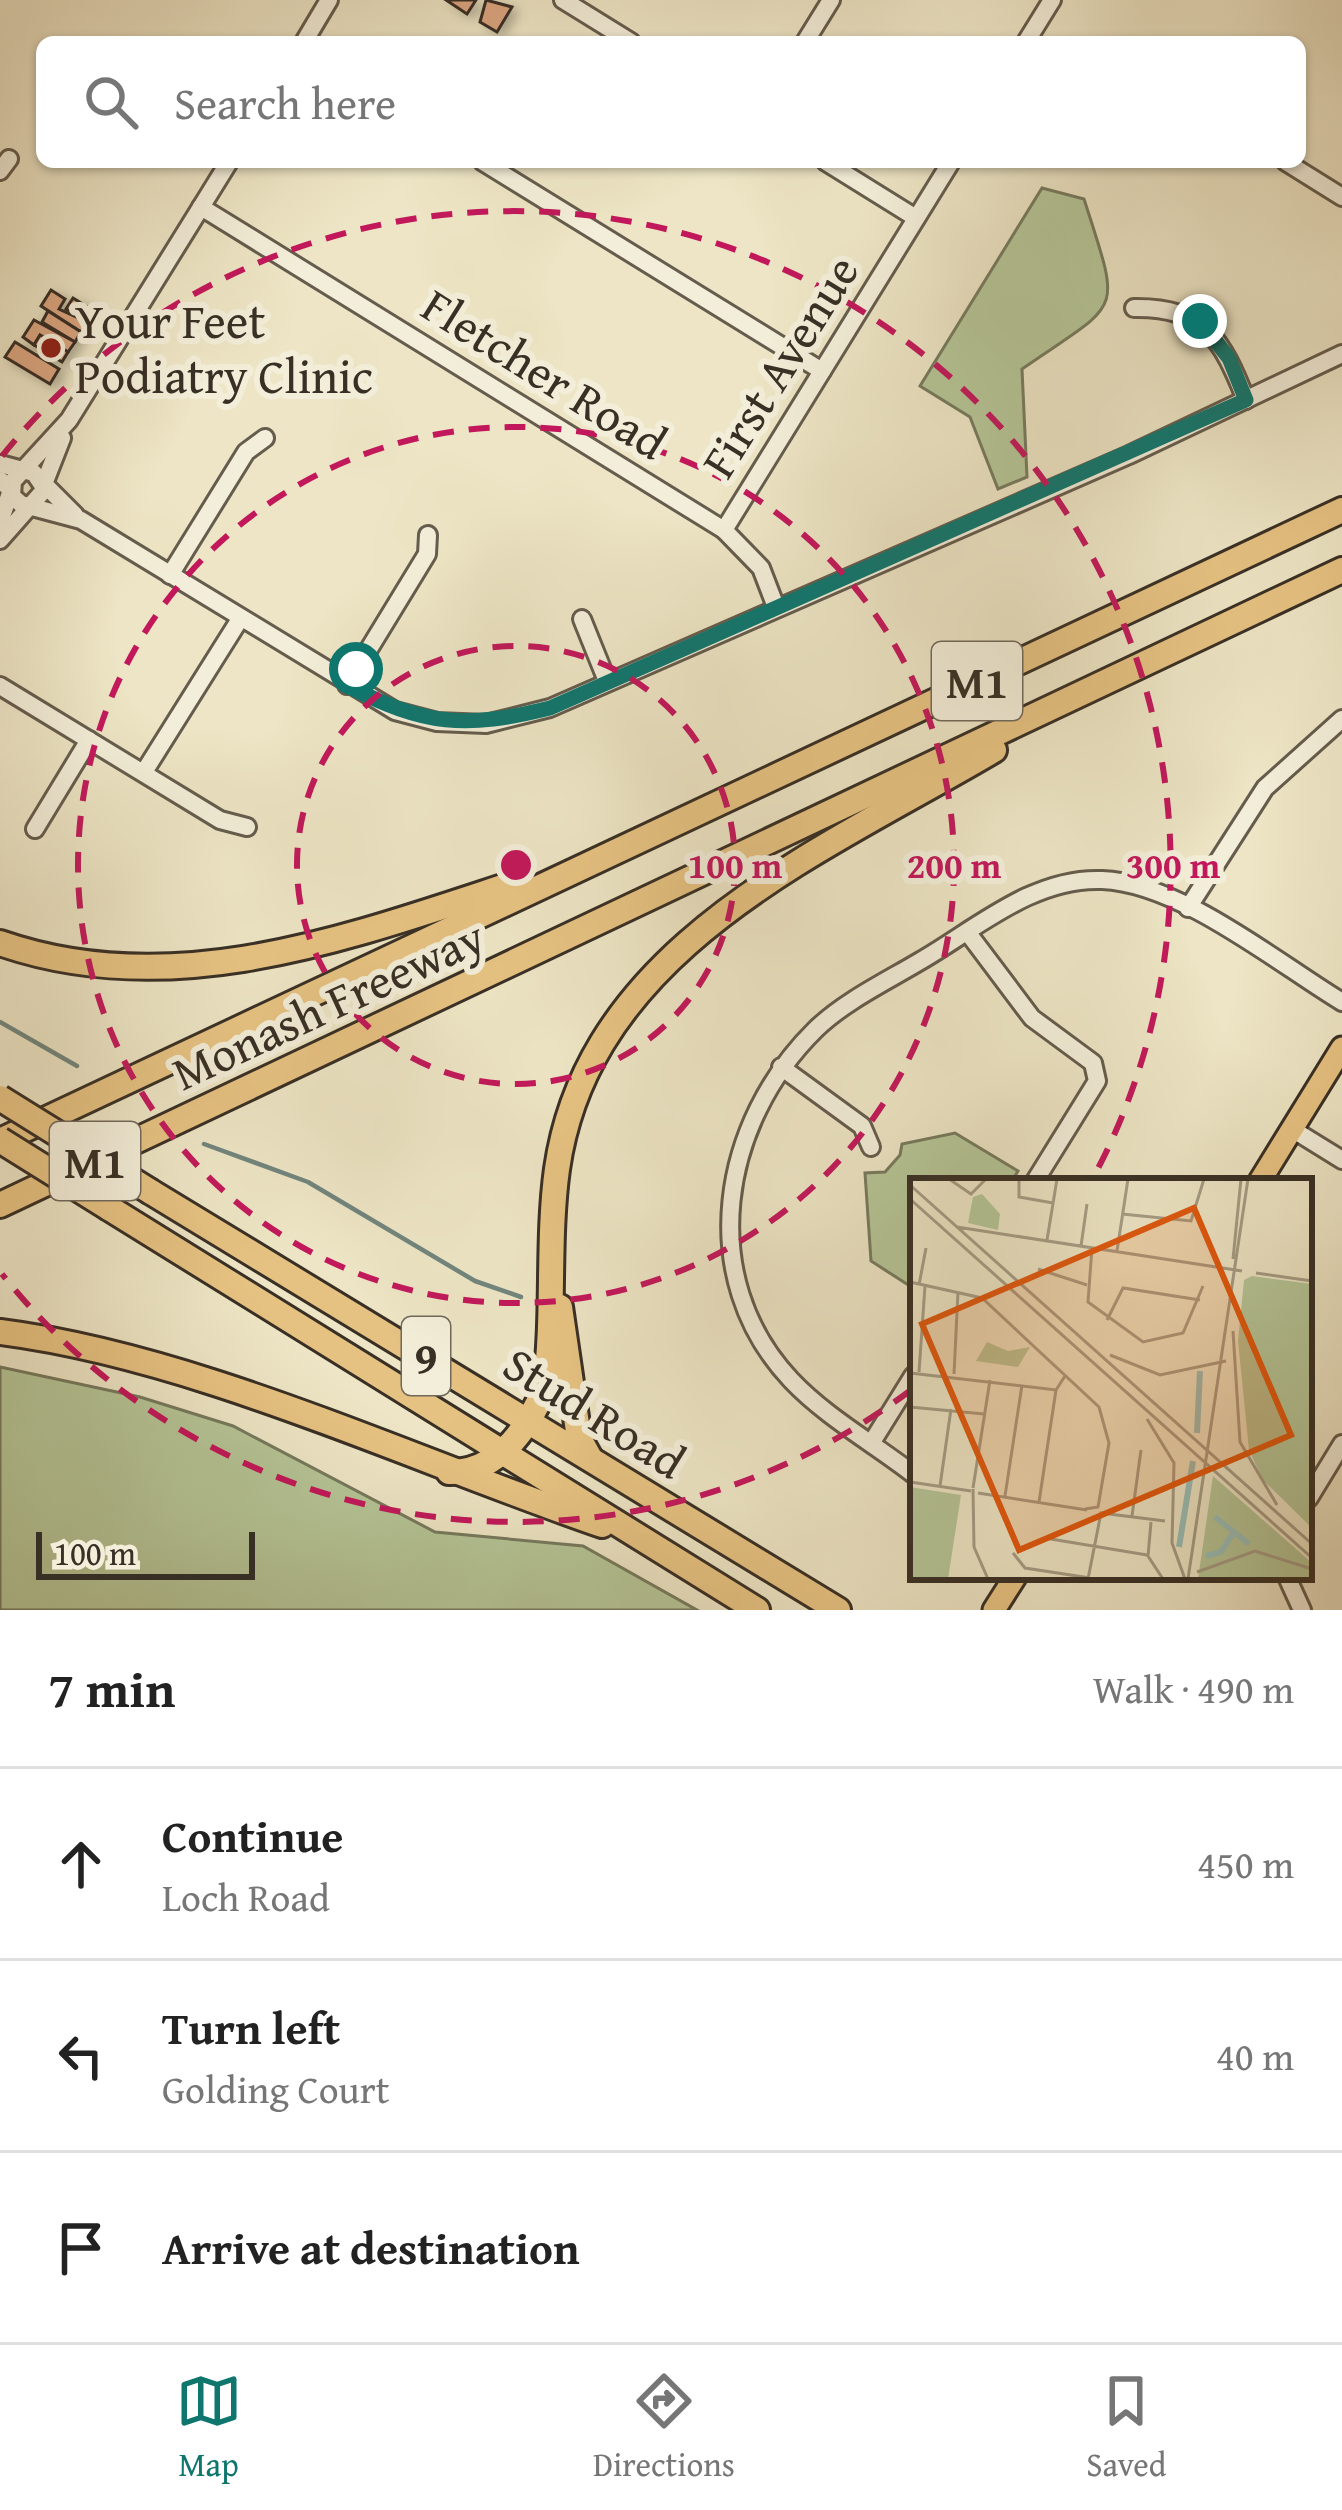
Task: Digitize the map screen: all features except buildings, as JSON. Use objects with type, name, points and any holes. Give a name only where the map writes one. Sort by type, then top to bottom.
[{"type":"highway","name":"Monash Freeway","points":[[0,1140],[1342,510]]},
{"type":"highway","name":"Monash Freeway","points":[[0,1205],[1342,570]]},
{"type":"highway","points":[[448,1472],[479,1470],[502,1451],[545,1388],[557,1167],[580,1082],[610,1027],[655,970],[722,912],[1126,671]]},
{"type":"highway","points":[[0,943],[109,966],[212,966],[370,931],[611,852]]},
{"type":"highway","name":"Stud Road","points":[[0,1098],[838,1610]]},
{"type":"highway","name":"Stud Road","points":[[0,1140],[757,1610]]},
{"type":"highway","points":[[550,1289],[559,1304],[579,1438],[590,1458]]},
{"type":"highway","points":[[0,1332],[72,1341],[170,1371],[643,1541]]},
{"type":"main road","points":[[1262,1178],[1342,1048]]},
{"type":"main road","points":[[994,1610],[1013,1580]]},
{"type":"street","points":[[307,36],[328,0]]},
{"type":"street","points":[[563,0],[622,36]]},
{"type":"street","points":[[809,36],[831,0]]},
{"type":"street","points":[[1030,36],[1052,0]]},
{"type":"street","points":[[0,522],[5,485],[24,472],[69,420],[225,168]]},
{"type":"street","points":[[493,168],[822,371]]},
{"type":"street","points":[[836,168],[916,218]]},
{"type":"street","name":"First Avenue","points":[[776,607],[761,568],[724,530],[947,168]]},
{"type":"street","points":[[1296,168],[1342,196]]},
{"type":"street","name":"Fletcher Road","points":[[201,207],[724,530]]},
{"type":"street","points":[[1134,308],[1170,307],[1200,321],[1229,358],[1246,400]]},
{"type":"street","points":[[0,464],[34,472],[81,520],[346,685],[416,716],[486,724],[550,708],[1342,354]]},
{"type":"street","points":[[0,540],[44,494],[69,420]]},
{"type":"street","points":[[170,575],[246,452],[265,438]]},
{"type":"street","points":[[5,485],[21,504],[81,520]]},
{"type":"street","points":[[346,685],[427,554],[428,535]]},
{"type":"street","points":[[144,772],[240,619]]},
{"type":"street","points":[[582,619],[607,681]]},
{"type":"street","points":[[0,686],[220,820],[247,827]]},
{"type":"street","points":[[1188,908],[1264,788],[1342,719]]},
{"type":"street","points":[[35,829],[89,740]]},
{"type":"street","points":[[910,1472],[789,1378],[763,1341],[739,1290],[729,1227],[735,1165],[752,1110],[781,1067],[819,1026],[968,933],[1042,890],[1098,879],[1144,886],[1188,908],[1342,1002]]},
{"type":"street","points":[[968,933],[1031,1018],[1093,1063],[1097,1081],[1037,1178]]},
{"type":"street","points":[[781,1067],[862,1126],[871,1147]]},
{"type":"street","points":[[1292,1129],[1342,1160]]},
{"type":"street","points":[[872,1442],[910,1381]]},
{"type":"street","points":[[1312,1493],[1342,1444]]},
{"type":"street","points":[[1288,1580],[1302,1610]]},
{"type":"green space","points":[[1042,188],[1084,199],[1108,287],[1096,316],[1022,369],[1027,477],[998,489],[970,417],[920,386]]},
{"type":"green space","points":[[955,1133],[1018,1171],[1014,1178],[910,1178],[910,1286],[871,1261],[865,1173],[885,1172],[900,1155],[902,1144]]},
{"type":"green space","points":[[0,1367],[140,1397],[233,1426],[435,1532],[583,1546],[697,1610],[0,1610]]},
{"type":"waterway","points":[[0,1022],[77,1066]]},
{"type":"waterway","points":[[204,1144],[308,1182],[475,1281],[521,1297]]},
{"type":"place","name":"Your Feet Podiatry Clinic","points":[[51,348]]},
{"type":"route","points":[[356,669],[346,685],[395,710],[437,722],[486,724],[550,708],[1246,400],[1229,358],[1200,321]]}]
